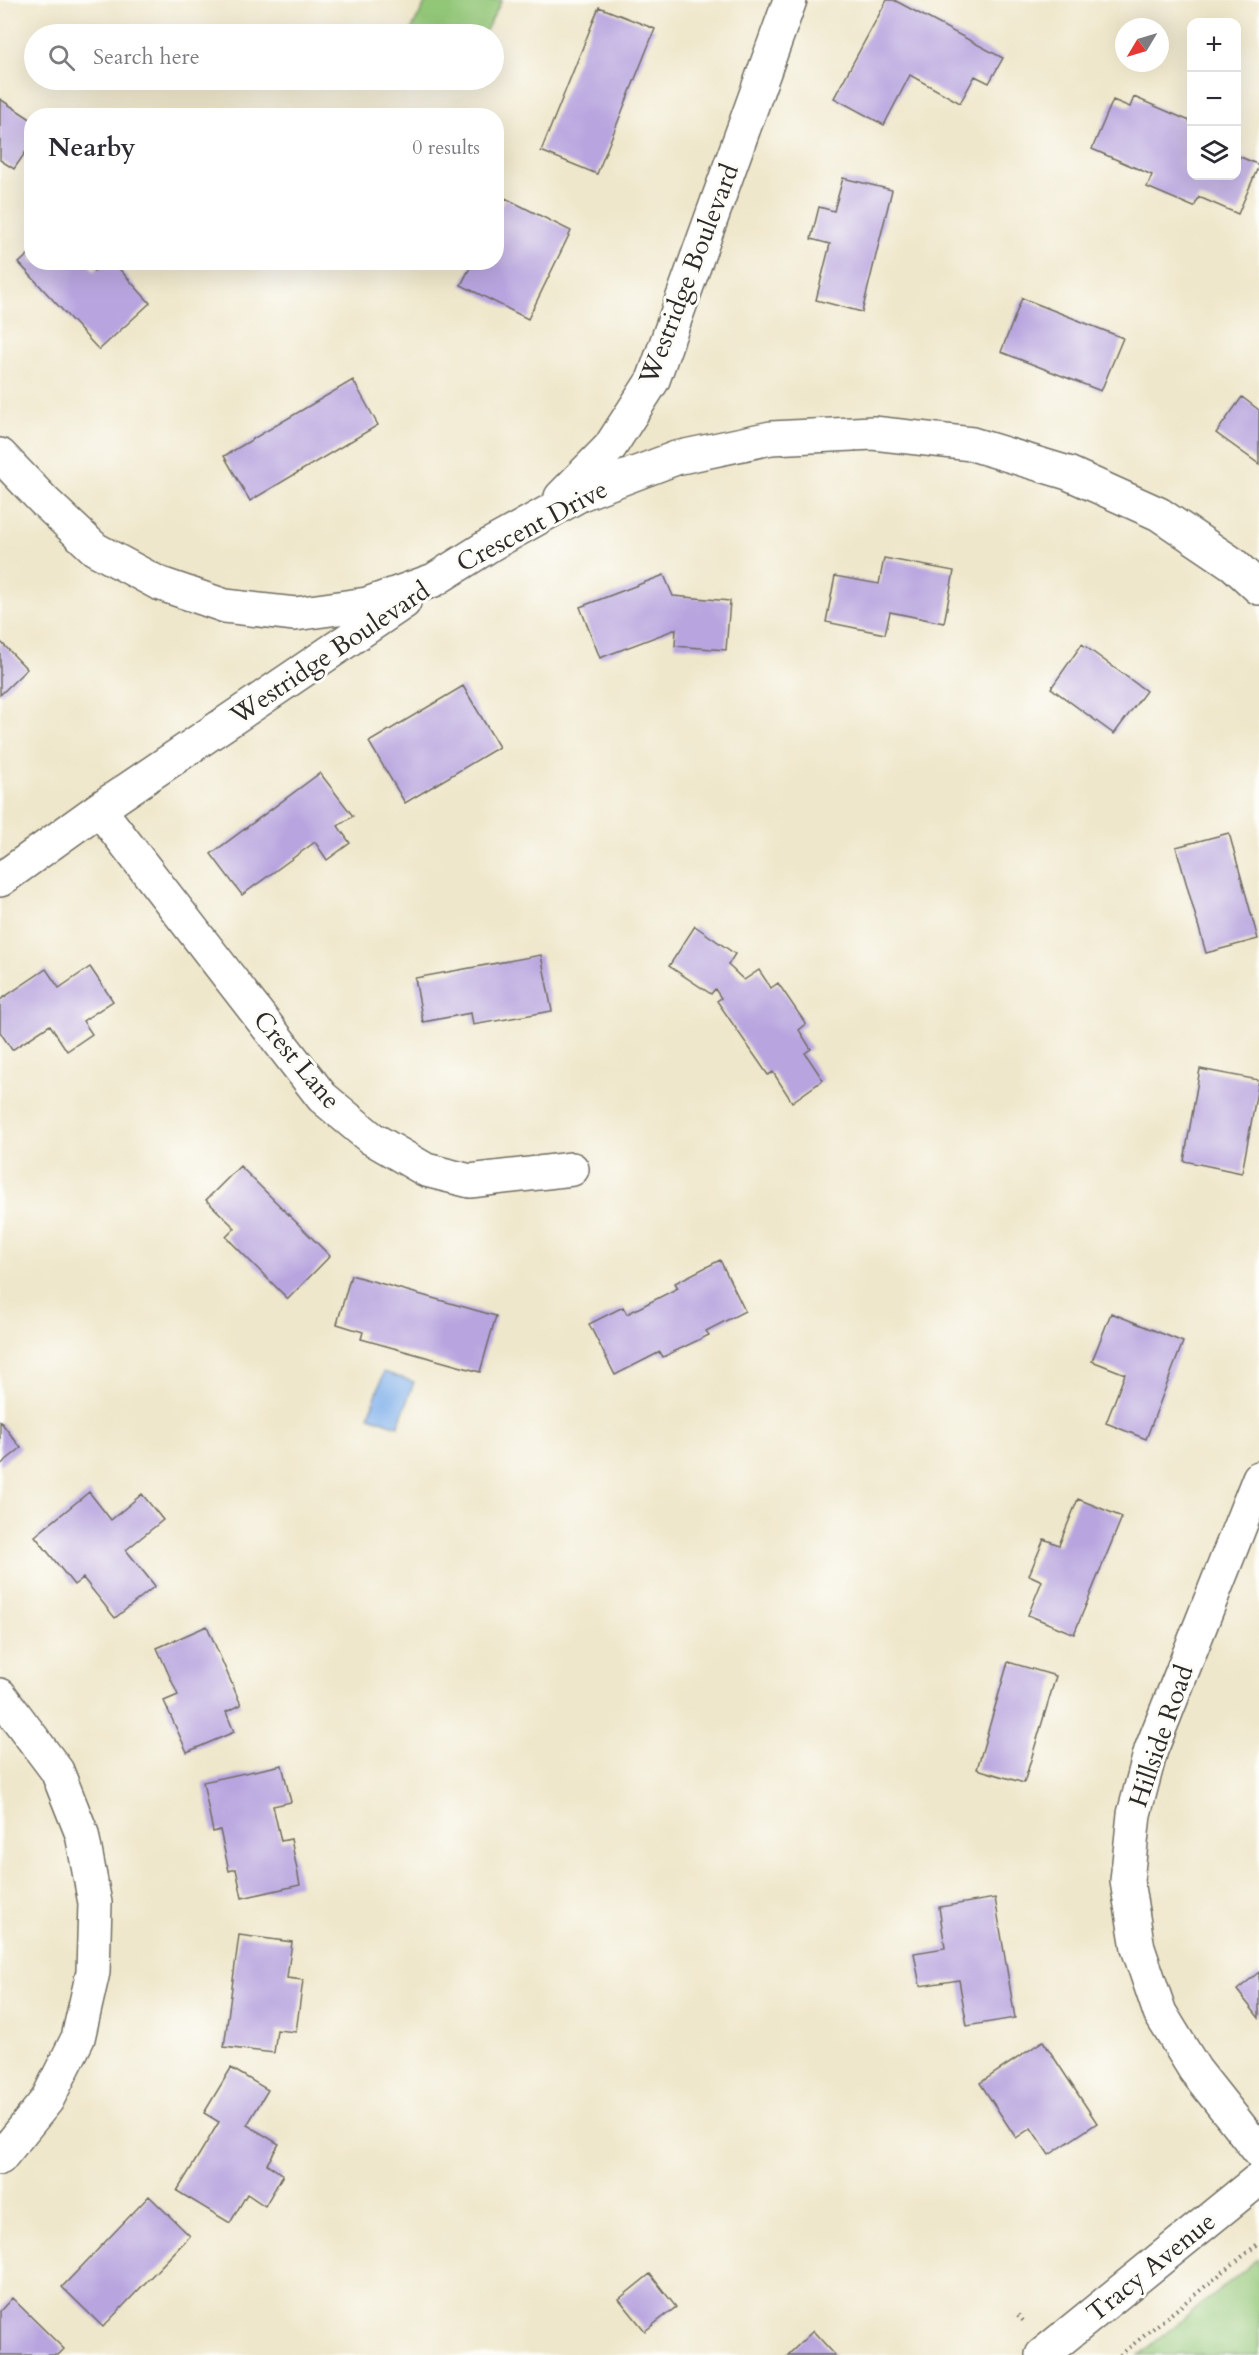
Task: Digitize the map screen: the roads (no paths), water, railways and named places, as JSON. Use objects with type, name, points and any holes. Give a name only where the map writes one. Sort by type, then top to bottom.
[{"type":"street","name":"Westridge Boulevard","points":[[0,880],[99,809],[556,501],[610,447],[652,380],[790,0]]},
{"type":"street","name":"Crescent Drive","points":[[0,454],[44,501],[95,549],[158,583],[225,606],[295,614],[367,604],[434,580],[492,543],[581,494],[675,458],[771,438],[873,433],[972,444],[1068,473],[1159,514],[1233,564],[1259,588]]},
{"type":"street","name":"Crest Lane","points":[[99,809],[322,1097],[371,1138],[426,1170],[470,1181],[572,1169]]},
{"type":"street","name":"Hillside Road","points":[[1259,1478],[1151,1750],[1134,1814],[1127,1881],[1138,1947],[1160,2013],[1195,2070],[1259,2151]]},
{"type":"street","points":[[0,1695],[57,1771],[82,1834],[95,1903],[93,1972],[78,2038],[47,2100],[0,2158]]},
{"type":"street","name":"Tracy Avenue","points":[[1042,2355],[1259,2179]]},
{"type":"water","points":[[384,1372],[414,1382],[398,1426],[369,1416]]}]
